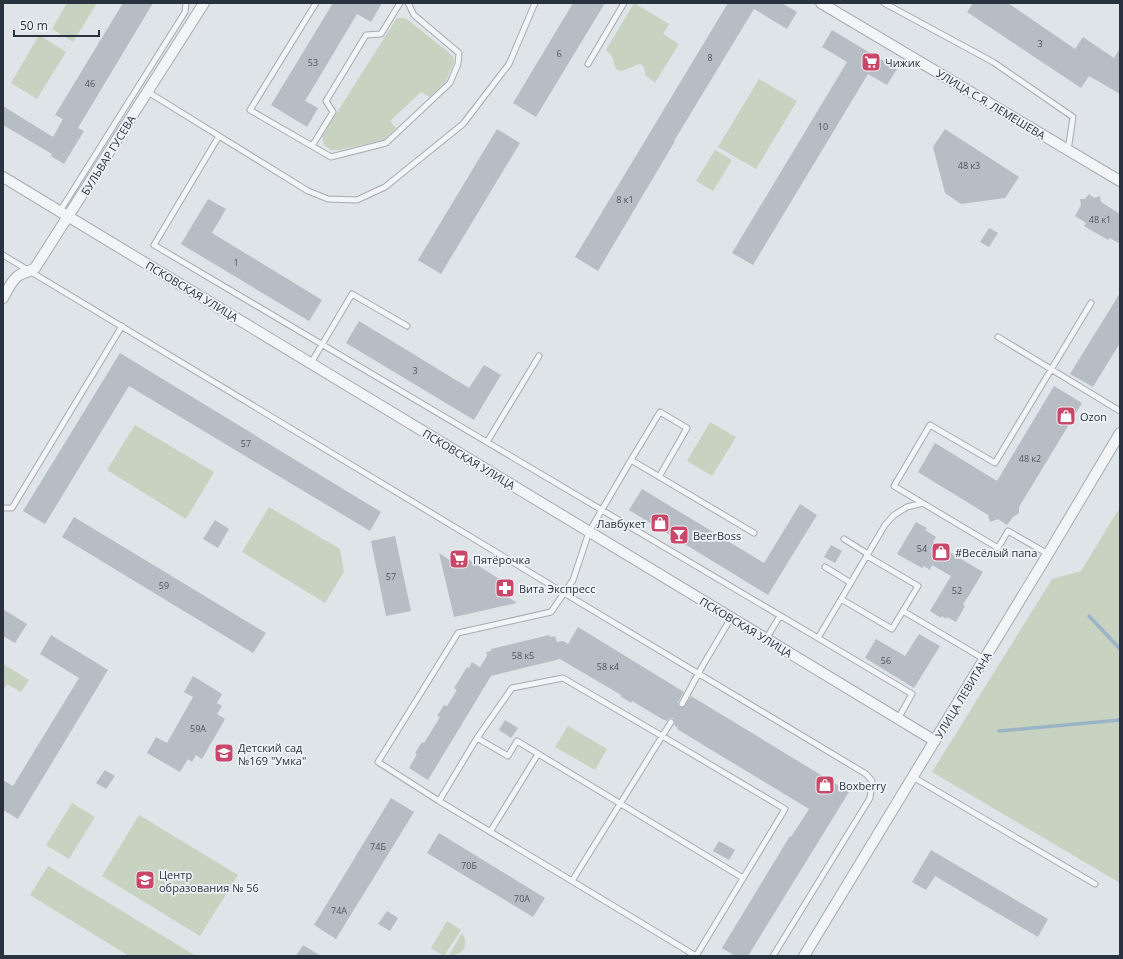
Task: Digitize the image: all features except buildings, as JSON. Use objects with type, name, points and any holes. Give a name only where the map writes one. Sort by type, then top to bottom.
[{"type":"street","name":"БУЛЬВАР ГУСЕВА","points":[[3,298],[16,278],[21,274],[36,268],[64,214],[148,92],[204,3]]},
{"type":"street","name":"УЛИЦА С.Я. ЛЕМЕШЕВА","points":[[821,3],[1120,181]]},
{"type":"street","name":"ПСКОВСКАЯ УЛИЦА","points":[[3,177],[935,741]]},
{"type":"street","name":"УЛИЦА ЛЕВИТАНА","points":[[804,956],[1048,554],[1120,432]]},
{"type":"lane","points":[[64,214],[185,12],[186,3]]},
{"type":"lane","points":[[316,3],[250,110],[331,157],[386,143],[450,83],[458,64],[460,53],[414,15],[408,3]]},
{"type":"lane","points":[[312,146],[333,112],[326,101],[366,35],[381,34],[400,3]]},
{"type":"lane","points":[[148,92],[308,191],[328,199],[358,200],[385,187],[463,124],[509,64],[535,3]]},
{"type":"lane","points":[[588,64],[624,3]]},
{"type":"lane","points":[[884,3],[993,62],[1073,117],[1069,144],[1066,149]]},
{"type":"lane","points":[[219,136],[154,245],[912,694],[898,718]]},
{"type":"lane","points":[[3,254],[866,774],[872,781],[870,798],[773,956]]},
{"type":"lane","points":[[310,363],[352,294],[407,326]]},
{"type":"lane","points":[[1048,554],[1008,531],[998,548],[894,486],[930,425],[995,463],[1090,303]]},
{"type":"lane","points":[[3,508],[12,508],[122,326]]},
{"type":"lane","points":[[998,337],[1120,411]]},
{"type":"lane","points":[[487,442],[538,356]]},
{"type":"lane","points":[[439,801],[478,738],[512,688],[563,678],[785,809],[696,956],[439,801],[378,762],[458,633],[551,612],[573,580],[589,532],[660,412],[687,428],[659,477]]},
{"type":"lane","points":[[631,460],[754,533]]},
{"type":"lane","points":[[818,638],[885,525],[894,515],[907,507],[923,503]]},
{"type":"lane","points":[[841,599],[892,629],[918,586],[844,539]]},
{"type":"lane","points":[[825,567],[851,583]]},
{"type":"lane","points":[[903,611],[984,659]]},
{"type":"lane","points":[[766,639],[780,616]]},
{"type":"lane","points":[[682,704],[731,618]]},
{"type":"lane","points":[[572,881],[671,722]]},
{"type":"lane","points":[[478,738],[508,756],[517,741],[743,878]]},
{"type":"lane","points":[[490,832],[538,754]]},
{"type":"lane","points":[[913,777],[1095,884]]},
{"type":"green space","points":[[67,3],[97,3],[73,42],[52,29]]},
{"type":"green space","points":[[634,3],[669,24],[663,34],[679,44],[655,83],[645,75],[644,68],[641,64],[620,71],[617,70],[614,66],[612,57],[606,50]]},
{"type":"green space","points":[[397,18],[407,19],[453,56],[454,63],[445,82],[430,97],[421,92],[390,121],[396,128],[384,140],[340,150],[331,150],[324,145],[322,136]]},
{"type":"green space","points":[[39,35],[66,52],[37,99],[11,83]]},
{"type":"green space","points":[[759,79],[797,101],[756,169],[718,147]]},
{"type":"green space","points":[[715,150],[732,160],[713,191],[696,181]]},
{"type":"green space","points":[[710,422],[736,437],[712,476],[687,461]]},
{"type":"green space","points":[[135,425],[214,472],[186,519],[107,470]]},
{"type":"green space","points":[[269,507],[340,549],[344,572],[325,603],[242,552]]},
{"type":"green space","points":[[1120,507],[1120,883],[932,772],[1052,579],[1081,571]]},
{"type":"green space","points":[[3,664],[29,680],[21,692],[7,684],[3,690]]},
{"type":"green space","points":[[568,726],[607,749],[595,770],[555,747]]},
{"type":"green space","points":[[72,803],[95,817],[69,859],[46,845]]},
{"type":"green space","points":[[139,815],[238,875],[200,936],[102,876]]},
{"type":"green space","points":[[48,866],[196,956],[129,956],[30,895]]},
{"type":"green space","points":[[447,921],[461,930],[444,956],[431,948]]},
{"type":"green space","points":[[462,933],[465,942],[464,949],[454,955],[449,955]]},
{"type":"waterway","points":[[1089,616],[1120,649]]},
{"type":"waterway","points":[[999,731],[1120,720]]},
{"type":"place","name":"Чижик","points":[[871,62]]},
{"type":"place","name":"Ozon","points":[[1066,416]]},
{"type":"place","name":"Лавбукет","points":[[660,523]]},
{"type":"place","name":"BeerBoss","points":[[679,535]]},
{"type":"place","name":"#Весёлый папа","points":[[941,552]]},
{"type":"place","name":"Пятёрочка","points":[[459,559]]},
{"type":"place","name":"Вита Экспресс","points":[[505,588]]},
{"type":"place","name":"Детский сад №169 \"Умка\"","points":[[224,753]]},
{"type":"place","name":"Boxberry","points":[[825,785]]},
{"type":"place","name":"Центр образования № 56","points":[[145,880]]}]
